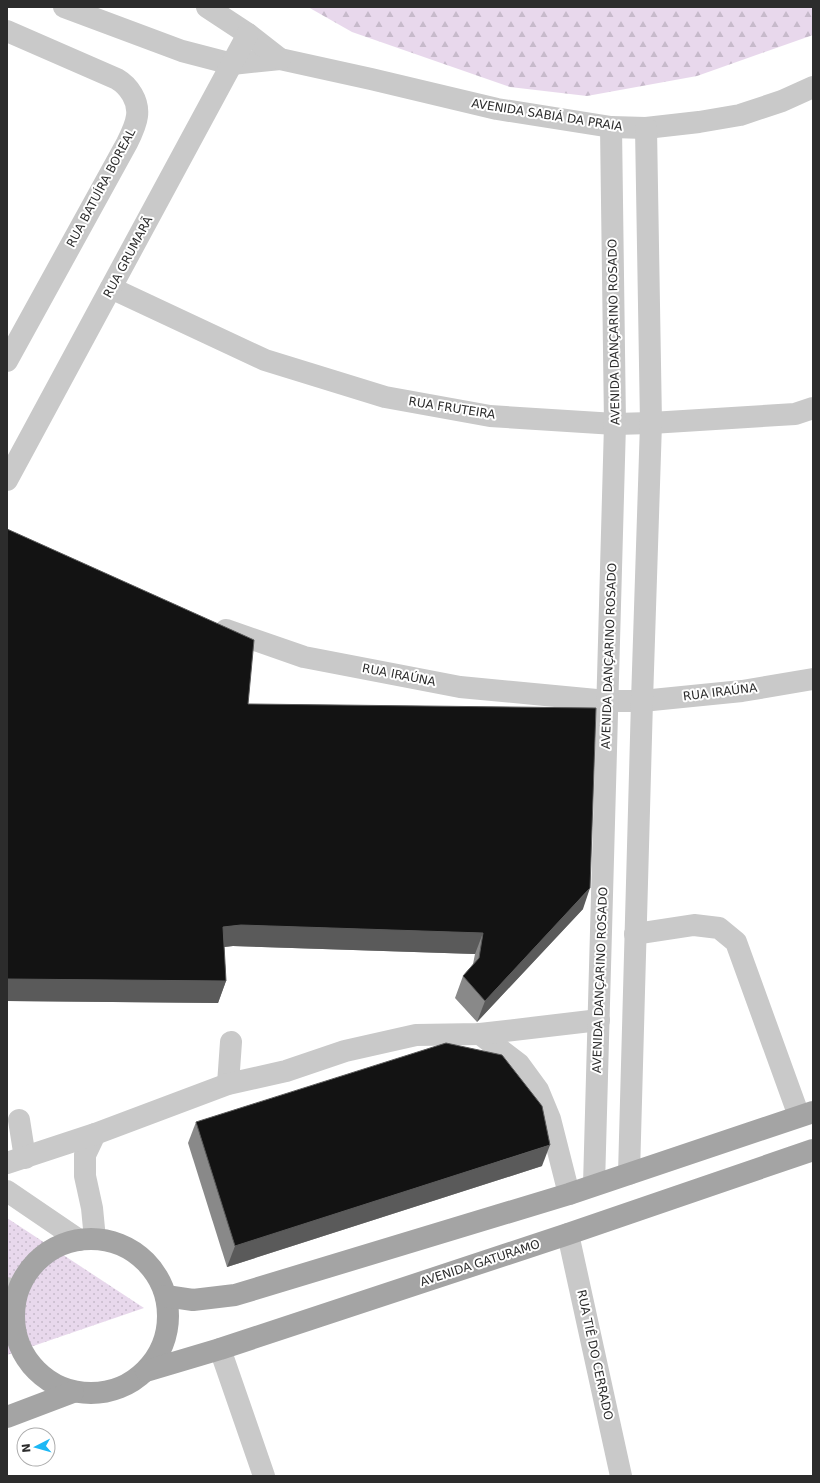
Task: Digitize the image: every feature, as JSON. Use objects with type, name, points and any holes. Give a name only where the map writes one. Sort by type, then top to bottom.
[{"type":"main road","points":[[166,1296],[193,1300],[235,1295],[569,1194],[806,1114]]},
{"type":"main road","name":"AVENIDA GATURAMO","points":[[146,1371],[220,1349],[568,1234],[813,1150]]},
{"type":"main road","points":[[87,1239],[112,1241],[140,1256],[151,1267],[160,1281],[166,1296],[168,1312],[168,1328],[164,1344],[146,1371],[134,1381],[119,1389],[104,1393],[74,1392],[57,1385],[43,1376],[32,1365],[23,1351],[12,1341],[15,1320],[11,1296],[19,1288],[27,1274],[37,1261],[49,1251],[64,1244],[87,1239]]},
{"type":"main road","points":[[7,1417],[74,1392]]},
{"type":"street","points":[[64,7],[101,14],[182,51],[232,64]]},
{"type":"street","name":"AVENIDA SABIÁ DA PRAIA","points":[[207,7],[248,34],[280,59]]},
{"type":"street","name":"RUA BATUÍRA BOREAL","points":[[7,31],[124,83],[135,102],[138,115],[136,124],[127,143],[7,361]]},
{"type":"street","name":"RUA GRUMARÃ","points":[[7,480],[248,34]]},
{"type":"street","name":"AVENIDA SABIÁ DA PRAIA","points":[[232,64],[280,59],[497,109],[611,127],[646,128],[700,122],[740,115],[782,101],[813,86]]},
{"type":"street","name":"AVENIDA DANÇARINO ROSADO","points":[[594,1185],[615,424],[611,127]]},
{"type":"street","points":[[629,1174],[651,423],[646,128]]},
{"type":"street","name":"RUA FRUTEIRA","points":[[111,288],[265,360],[385,397],[490,416],[615,424],[795,414],[813,408]]},
{"type":"street","name":"RUA IRAÚNA","points":[[206,624],[304,657],[460,687],[607,701],[642,701],[742,691],[813,679]]},
{"type":"street","points":[[601,911],[636,912]]},
{"type":"street","points":[[635,934],[694,925],[719,928],[736,942],[806,1114]]},
{"type":"street","points":[[19,1120],[16,1161],[95,1134],[228,1084],[286,1071],[345,1051],[416,1035],[480,1034],[599,1020]]},
{"type":"street","points":[[480,1034],[519,1064],[538,1090],[550,1119],[569,1194]]},
{"type":"street","points":[[228,1084],[231,1042]]},
{"type":"street","points":[[7,1190],[87,1239],[92,1208],[86,1176],[85,1155],[95,1134]]},
{"type":"street","name":"RUA TIÊ DO CERRADO","points":[[568,1234],[621,1476]]},
{"type":"street","points":[[220,1349],[264,1476]]},
{"type":"green space","points":[[308,7],[813,7],[813,35],[697,76],[587,96],[510,87],[352,32]]},
{"type":"green space","points":[[7,1218],[144,1308],[7,1355]]},
{"type":"building","points":[[7,529],[254,640],[248,704],[596,708],[590,888],[485,1001],[463,976],[479,958],[483,933],[241,925],[223,927],[226,981],[7,979]]},
{"type":"building","points":[[446,1043],[502,1055],[542,1106],[550,1145],[235,1246],[196,1122]]}]
